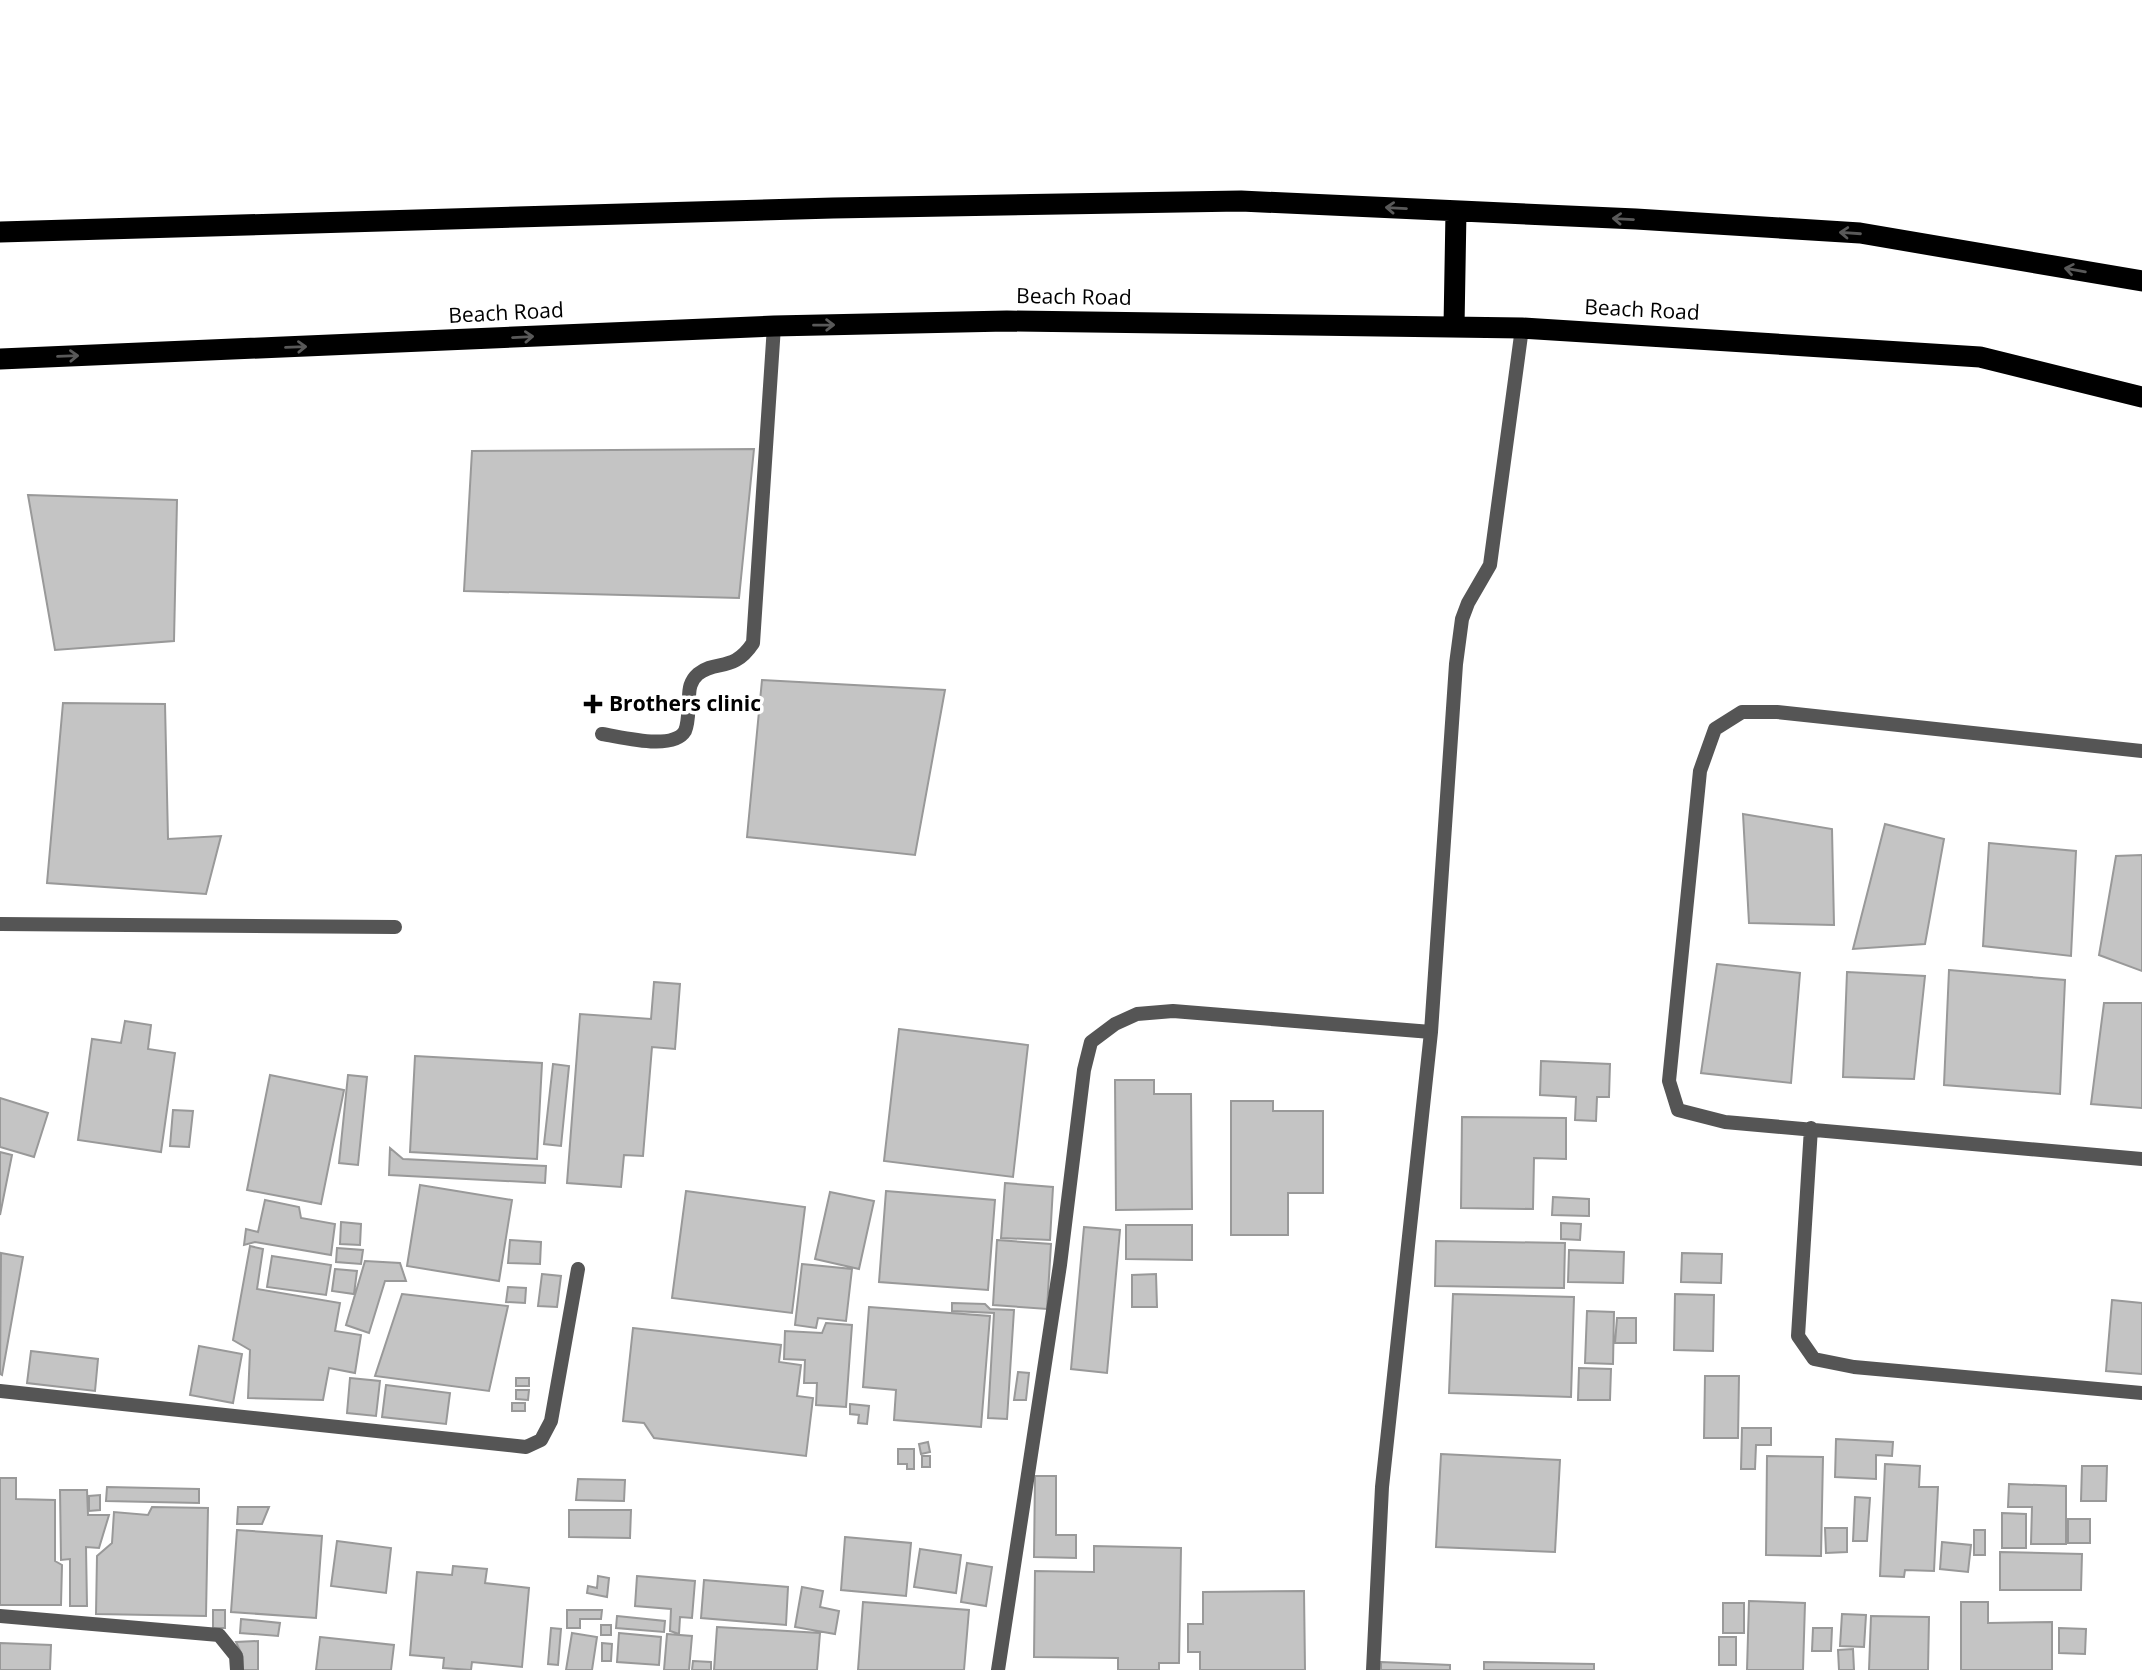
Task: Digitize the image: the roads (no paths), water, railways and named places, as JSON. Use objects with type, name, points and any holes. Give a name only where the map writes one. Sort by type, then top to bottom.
[{"type":"highway","points":[[0,232],[847,208],[1214,201],[1860,233],[2142,281]]},
{"type":"highway","points":[[1454,327],[1456,211]]},
{"type":"highway","name":"Beach Road","points":[[0,359],[774,326],[1007,321],[1522,328],[1980,357],[2142,397]]},
{"type":"street","points":[[602,734],[665,743],[679,737],[687,724],[690,687],[694,680],[709,668],[741,658],[753,643],[774,326]]},
{"type":"street","points":[[1373,1670],[1382,1487],[1431,1032],[1456,664],[1462,619],[1490,565],[1522,328]]},
{"type":"street","points":[[2142,751],[1777,712],[1742,712],[1715,729],[1700,771],[1669,1081],[1678,1110],[1725,1122],[2142,1159]]},
{"type":"street","points":[[0,924],[395,927]]},
{"type":"street","points":[[998,1670],[1060,1265],[1084,1070],[1091,1042],[1115,1024],[1137,1014],[1173,1011],[1431,1032]]},
{"type":"street","points":[[1811,1128],[1798,1336],[1814,1359],[1854,1367],[2142,1393]]},
{"type":"street","points":[[0,1391],[526,1447],[541,1440],[551,1421],[578,1269]]},
{"type":"street","points":[[0,1616],[219,1635],[236,1656],[237,1670]]},
{"type":"place","name":"Brothers clinic","points":[[593,704]]}]
